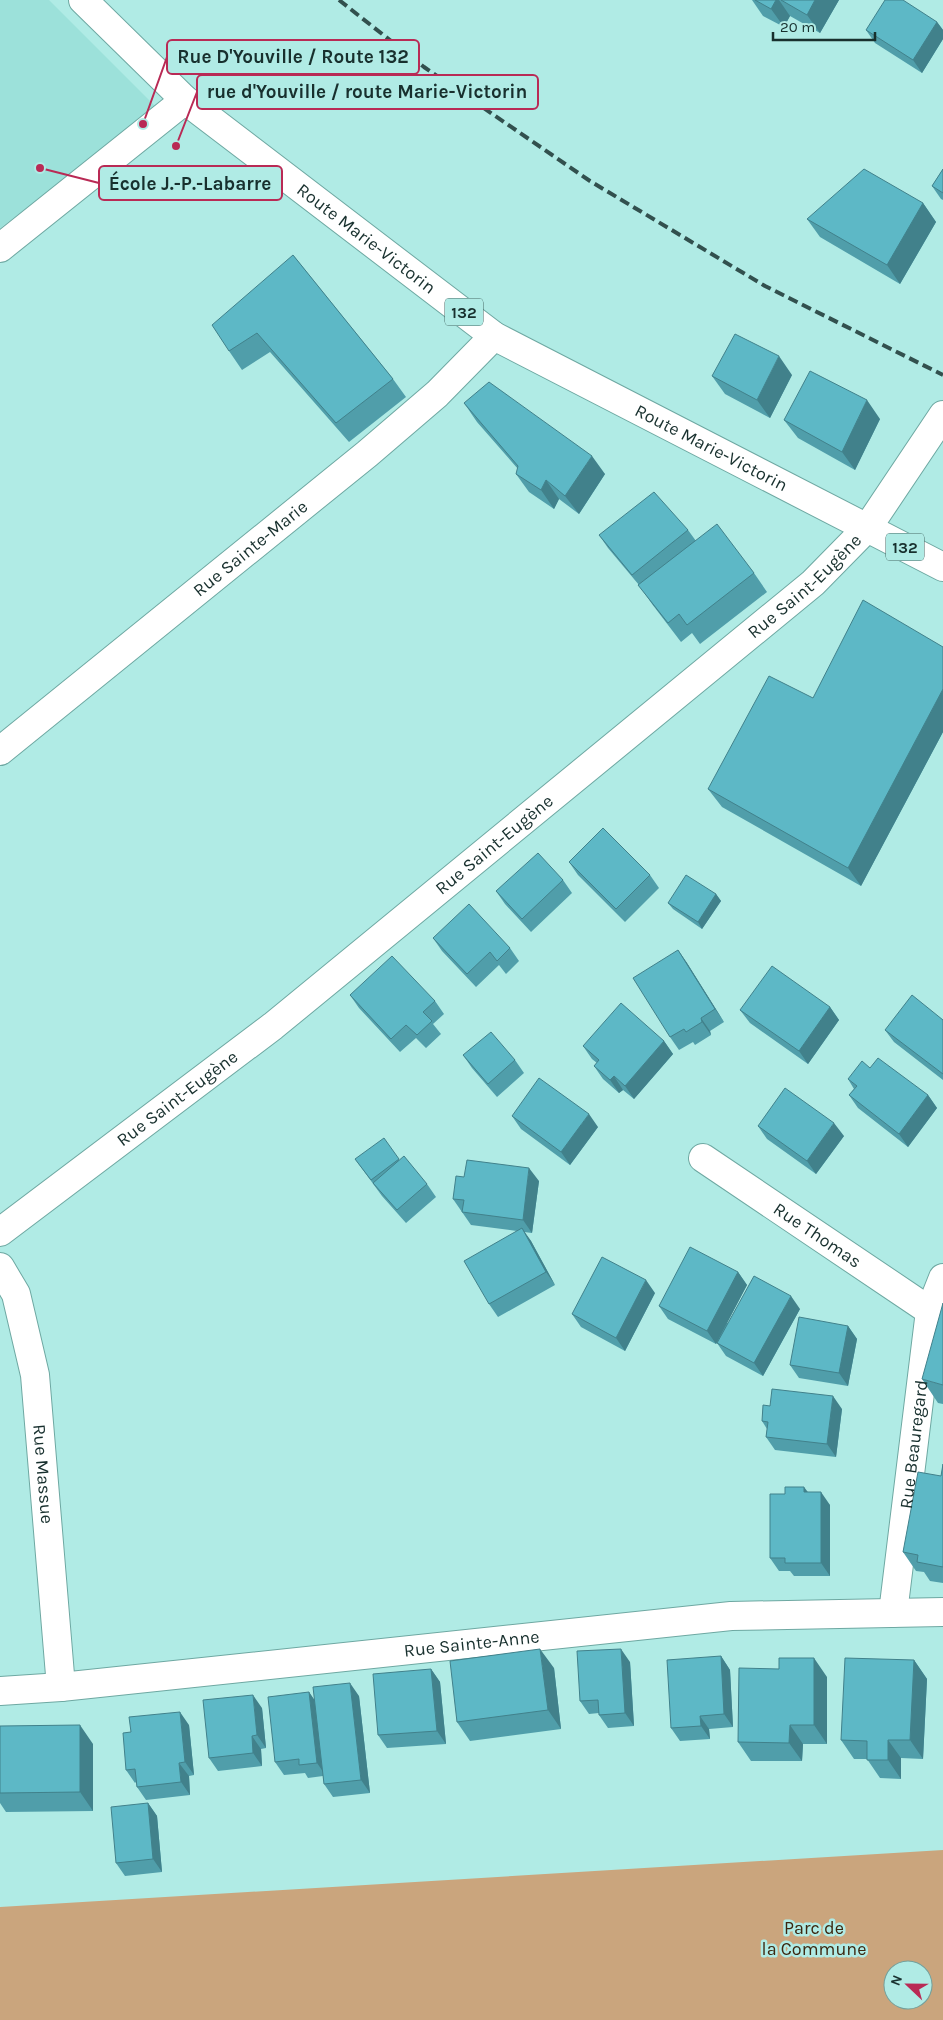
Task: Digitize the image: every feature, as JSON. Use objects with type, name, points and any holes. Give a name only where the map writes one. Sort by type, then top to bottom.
[{"type":"street","name":"Route Marie-Victorin","points":[[83,0],[185,100],[494,336],[868,527]]},
{"type":"street","points":[[0,248],[185,100]]},
{"type":"street","name":"Rue Sainte-Marie","points":[[0,751],[381,442],[437,394],[494,336]]},
{"type":"street","name":"Rue Saint-Eugène","points":[[0,1232],[273,1026],[813,583],[868,527],[943,414]]},
{"type":"street","name":"132","points":[[868,527],[943,567]]},
{"type":"street","name":"Rue Thomas","points":[[703,1158],[930,1311]]},
{"type":"street","name":"Rue Massue","points":[[0,1267],[16,1294],[35,1375],[60,1687]]},
{"type":"street","name":"Rue Beauregard","points":[[893,1613],[930,1311],[943,1278]]},
{"type":"street","name":"Rue Sainte-Anne","points":[[0,1691],[60,1687],[731,1616],[943,1612]]},
{"type":"shaded area","points":[[0,0],[49,0],[158,109],[0,228]]},
{"type":"green space","name":"Parc de la Commune","points":[[943,1850],[943,2020],[0,2020],[0,1907]]},
{"type":"building","points":[[755,0],[776,0],[771,9]]},
{"type":"building","points":[[781,0],[815,0],[807,15]]},
{"type":"building","points":[[885,0],[903,0],[937,22],[913,60],[866,30]]},
{"type":"building","points":[[864,169],[923,203],[887,265],[807,219]]},
{"type":"building","points":[[943,169],[943,193],[932,186]]},
{"type":"building","points":[[293,255],[393,379],[336,423],[257,333],[229,351],[212,325]]},
{"type":"building","points":[[735,334],[779,356],[757,400],[712,376]]},
{"type":"building","points":[[810,371],[867,400],[842,452],[784,420]]},
{"type":"building","points":[[489,382],[592,456],[565,496],[546,480],[541,490],[516,474],[518,466],[464,403]]},
{"type":"building","points":[[654,492],[688,530],[632,575],[599,535]]},
{"type":"building","points":[[717,524],[754,573],[687,625],[679,614],[668,623],[638,585]]},
{"type":"building","points":[[863,600],[943,647],[943,689],[848,868],[708,789],[769,676],[813,698]]},
{"type":"building","points":[[603,828],[650,875],[616,909],[569,862]]},
{"type":"building","points":[[538,853],[563,880],[522,919],[496,891]]},
{"type":"building","points":[[686,875],[716,894],[698,922],[668,903]]},
{"type":"building","points":[[469,904],[510,948],[497,961],[490,952],[467,974],[433,938]]},
{"type":"building","points":[[678,950],[715,1009],[701,1018],[702,1022],[686,1032],[684,1029],[670,1037],[633,978]]},
{"type":"building","points":[[392,956],[435,1001],[423,1012],[432,1021],[417,1035],[406,1025],[391,1039],[350,995]]},
{"type":"building","points":[[772,966],[830,1007],[799,1051],[740,1010]]},
{"type":"building","points":[[912,995],[943,1020],[943,1074],[885,1030]]},
{"type":"building","points":[[621,1003],[664,1041],[625,1086],[614,1076],[610,1080],[594,1066],[599,1060],[583,1046]]},
{"type":"building","points":[[491,1032],[515,1060],[488,1084],[463,1055]]},
{"type":"building","points":[[878,1058],[928,1095],[899,1134],[849,1095],[857,1086],[848,1079],[862,1061],[870,1068]]},
{"type":"building","points":[[539,1078],[589,1114],[561,1152],[512,1116]]},
{"type":"building","points":[[785,1088],[834,1123],[807,1161],[758,1126]]},
{"type":"building","points":[[384,1138],[399,1159],[371,1180],[355,1159]]},
{"type":"building","points":[[404,1156],[427,1184],[397,1210],[373,1183]]},
{"type":"building","points":[[467,1160],[529,1168],[523,1220],[462,1212],[464,1200],[453,1199],[456,1176],[464,1177]]},
{"type":"building","points":[[522,1228],[546,1272],[489,1304],[464,1261]]},
{"type":"building","points":[[690,1247],[738,1272],[707,1331],[659,1306]]},
{"type":"building","points":[[602,1257],[646,1280],[616,1338],[572,1314]]},
{"type":"building","points":[[754,1276],[791,1296],[754,1363],[717,1343]]},
{"type":"building","points":[[943,1303],[943,1385],[922,1379]]},
{"type":"building","points":[[799,1317],[848,1326],[839,1373],[790,1365]]},
{"type":"building","points":[[772,1389],[833,1396],[827,1444],[766,1437],[768,1422],[762,1421],[763,1405],[770,1406]]},
{"type":"building","points":[[943,1464],[943,1567],[917,1562],[918,1555],[903,1552],[918,1472],[941,1476]]},
{"type":"building","points":[[785,1487],[804,1487],[804,1492],[821,1492],[821,1563],[785,1563],[785,1558],[770,1558],[770,1494],[785,1494]]},
{"type":"building","points":[[540,1649],[548,1710],[457,1722],[450,1661]]},
{"type":"building","points":[[621,1649],[625,1713],[599,1715],[598,1700],[580,1701],[577,1651]]},
{"type":"building","points":[[721,1656],[724,1714],[700,1716],[701,1726],[671,1728],[667,1660]]},
{"type":"building","points":[[779,1658],[814,1658],[814,1725],[790,1725],[789,1743],[738,1742],[739,1668],[779,1669]]},
{"type":"building","points":[[845,1658],[914,1660],[910,1740],[888,1740],[888,1760],[867,1760],[867,1741],[841,1740]]},
{"type":"building","points":[[431,1669],[437,1731],[378,1735],[373,1674]]},
{"type":"building","points":[[350,1683],[361,1780],[324,1784],[313,1687]]},
{"type":"building","points":[[309,1692],[317,1763],[299,1765],[299,1759],[275,1762],[268,1697]]},
{"type":"building","points":[[253,1695],[257,1735],[252,1736],[253,1753],[209,1758],[203,1700]]},
{"type":"building","points":[[180,1712],[185,1762],[179,1763],[181,1782],[137,1787],[135,1769],[126,1770],[123,1733],[131,1732],[129,1717]]},
{"type":"building","points":[[80,1725],[80,1792],[0,1793],[0,1726]]},
{"type":"building","points":[[148,1803],[153,1859],[116,1863],[111,1807]]},
{"type":"railway","points":[[339,0],[424,67],[590,181],[765,286],[943,375]]},
{"type":"place","name":"Rue D'Youville / Route 132","points":[[143,124]]},
{"type":"place","name":"rue d'Youville / route Marie-Victorin","points":[[176,146]]},
{"type":"place","name":"École J.-P.-Labarre","points":[[40,168]]}]
